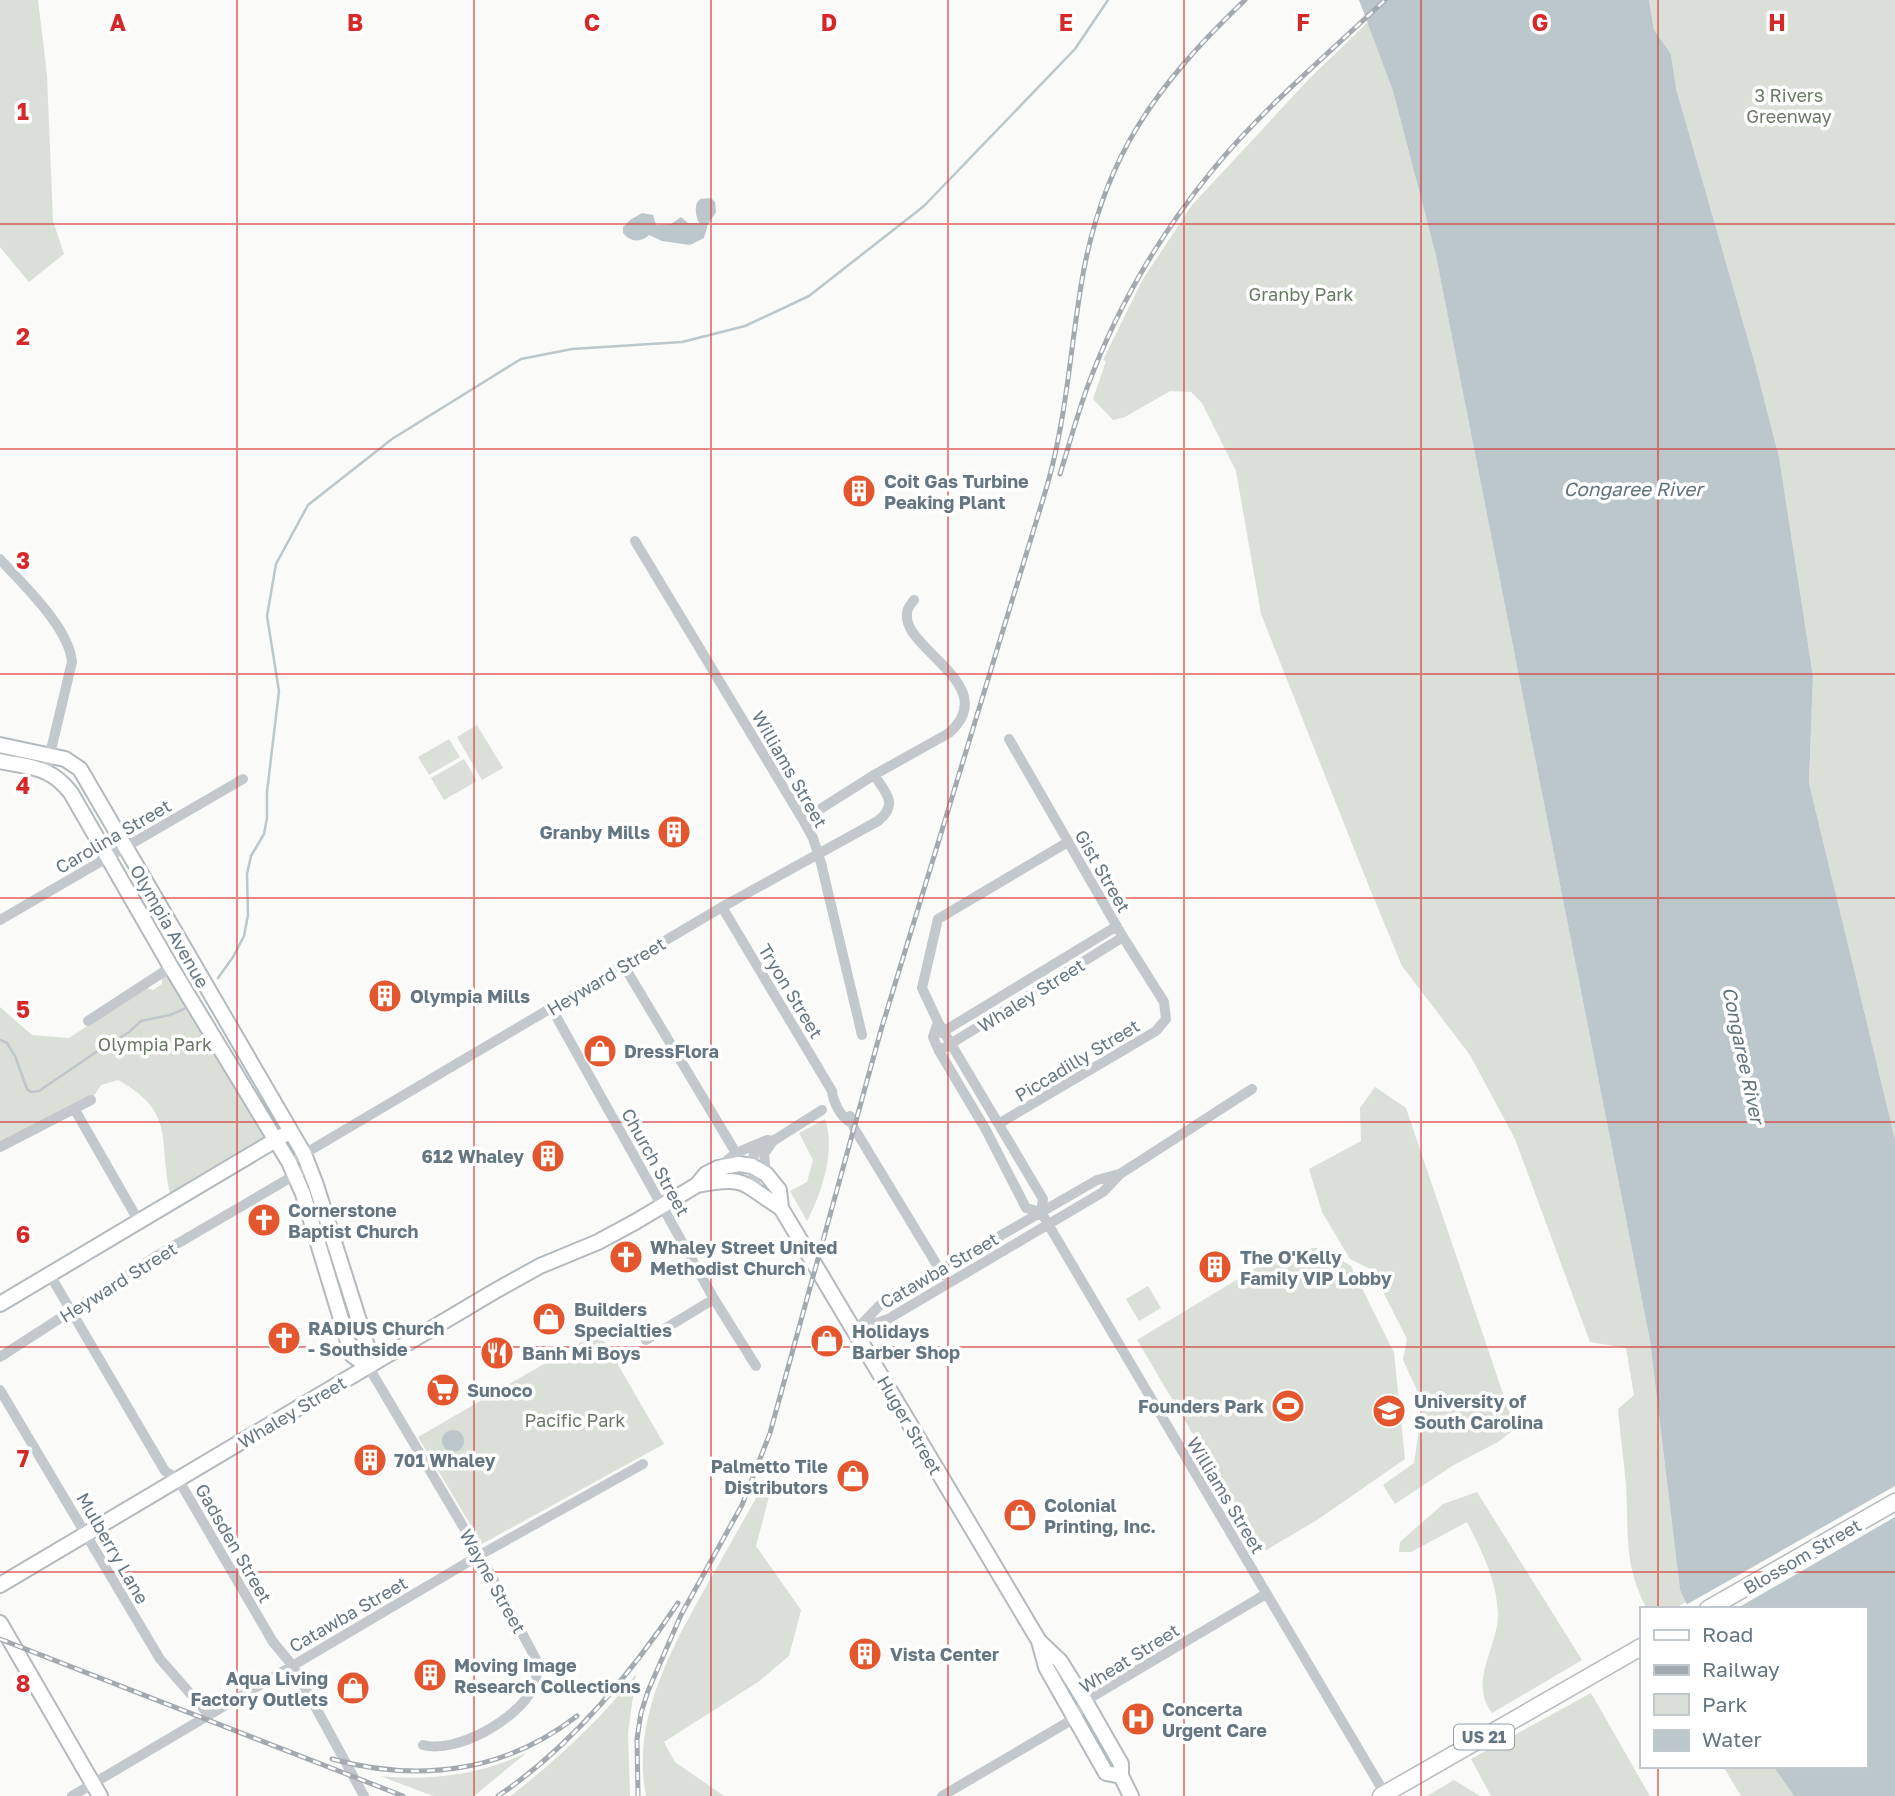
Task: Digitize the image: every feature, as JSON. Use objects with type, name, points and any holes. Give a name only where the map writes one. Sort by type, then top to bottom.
[{"type":"main road","name":"Olympia Avenue","points":[[0,745],[48,763],[71,793],[171,967],[292,1168]]},
{"type":"main road","name":"Olympia Avenue","points":[[0,761],[48,763],[65,759],[80,769],[307,1160]]},
{"type":"main road","points":[[0,1304],[291,1130]]},
{"type":"main road","name":"Wayne Street","points":[[307,1160],[367,1346],[368,1366]]},
{"type":"main road","points":[[718,1168],[732,1163],[752,1166],[766,1174],[779,1190],[781,1208]]},
{"type":"main road","name":"Wayne Street","points":[[292,1168],[352,1354],[368,1366]]},
{"type":"main road","name":"Whaley Street","points":[[0,1585],[521,1276],[617,1232],[697,1185],[706,1174],[718,1168]]},
{"type":"main road","name":"Whaley Street","points":[[697,1185],[736,1181],[757,1190],[781,1208]]},
{"type":"main road","name":"Huger Street","points":[[781,1208],[1039,1642],[1046,1667],[1106,1773],[1121,1776]]},
{"type":"main road","name":"Blossom Street","points":[[1711,1607],[1895,1502]]},
{"type":"main road","points":[[0,1623],[97,1790]]},
{"type":"main road","name":"Huger Street","points":[[1039,1642],[1060,1661],[1084,1701],[1121,1764],[1121,1776],[1131,1796]]},
{"type":"main road","name":"US 21","points":[[1383,1795],[1640,1648]]},
{"type":"street","name":"Williams Street","points":[[635,541],[803,820],[819,854],[862,1035]]},
{"type":"street","points":[[0,559],[48,615],[71,650],[72,662],[48,763]]},
{"type":"street","points":[[803,820],[874,775],[949,733],[958,724],[966,703],[963,694],[946,668],[911,630],[907,622],[908,609],[914,600]]},
{"type":"street","name":"Gist Street","points":[[1009,739],[1123,937],[1164,1002],[1166,1018]]},
{"type":"street","name":"Heyward Street","points":[[0,1357],[292,1168],[552,1009],[722,907],[858,834],[887,814],[890,806],[874,775]]},
{"type":"street","name":"Carolina Street","points":[[0,920],[243,779]]},
{"type":"street","points":[[941,1026],[922,988],[939,919],[1068,842]]},
{"type":"street","name":"Tryon Street","points":[[722,907],[832,1091],[838,1093],[850,1115],[850,1122],[948,1283]]},
{"type":"street","name":"Whaley Street","points":[[941,1026],[1117,926]]},
{"type":"street","name":"Whaley Street","points":[[939,1051],[1123,937]]},
{"type":"street","points":[[624,966],[736,1153]]},
{"type":"street","points":[[88,1021],[171,967]]},
{"type":"street","name":"Church Street","points":[[552,1009],[714,1299],[756,1366]]},
{"type":"street","name":"Piccadilly Street","points":[[1000,1124],[1156,1031],[1166,1018]]},
{"type":"street","name":"Williams Street","points":[[1041,1212],[1026,1208],[986,1130],[939,1051],[933,1037],[941,1026],[1044,1199],[1041,1212],[1383,1795]]},
{"type":"street","name":"Catawba Street","points":[[855,1331],[888,1319],[1103,1192],[1120,1174],[1252,1089]]},
{"type":"street","points":[[0,1147],[91,1100]]},
{"type":"street","points":[[75,1110],[138,1220]]},
{"type":"street","name":"Whaley Street","points":[[718,1168],[736,1153],[760,1143],[773,1141],[822,1110]]},
{"type":"street","points":[[766,1174],[764,1154],[773,1141]]},
{"type":"street","points":[[757,1190],[752,1166],[760,1143]]},
{"type":"street","name":"Catawba Street","points":[[855,1331],[880,1305],[1097,1180],[1120,1174]]},
{"type":"street","name":"Gadsden Street","points":[[50,1275],[165,1471],[178,1479],[273,1642],[293,1665],[364,1796]]},
{"type":"street","points":[[646,1340],[714,1299]]},
{"type":"street","name":"Wayne Street","points":[[368,1366],[480,1555],[537,1661],[533,1689],[518,1709],[466,1740],[435,1748],[423,1745]]},
{"type":"street","name":"Mulberry Lane","points":[[0,1390],[160,1658],[209,1715]]},
{"type":"street","name":"Catawba Street","points":[[72,1796],[97,1790],[209,1715],[480,1555],[643,1464]]},
{"type":"street","name":"Wheat Street","points":[[942,1796],[1075,1718],[1084,1701],[1266,1594]]},
{"type":"green space","points":[[0,0],[38,0],[47,75],[53,221],[64,254],[29,282],[0,247]]},
{"type":"green space","name":"3 Rivers Greenway","points":[[1649,0],[1895,0],[1895,1139],[1809,783],[1813,676],[1779,457],[1676,88],[1671,54],[1654,30]]},
{"type":"green space","name":"Granby Park","points":[[1368,22],[1393,91],[1436,256],[1650,1341],[1680,1590],[1686,1602],[1677,1607],[1646,1607],[1639,1593],[1631,1563],[1618,1409],[1634,1395],[1626,1348],[1590,1342],[1515,1139],[1470,1055],[1402,966],[1261,614],[1236,471],[1202,403],[1191,392],[1170,391],[1125,417],[1113,420],[1093,399],[1106,361],[1103,360],[1143,279],[1192,205],[1310,78]]},
{"type":"green space","points":[[477,725],[503,768],[482,780],[457,737]]},
{"type":"green space","points":[[449,739],[460,757],[429,775],[418,757]]},
{"type":"green space","points":[[464,759],[477,781],[444,800],[431,778]]},
{"type":"green space","name":"Olympia Park","points":[[170,971],[266,1139],[170,1193],[164,1142],[157,1116],[136,1092],[118,1080],[101,1085],[91,1100],[0,1147],[0,1007],[32,1035],[69,1038],[146,988],[153,990],[162,984],[162,975]]},
{"type":"green space","points":[[1375,1087],[1406,1108],[1515,1429],[1395,1504],[1383,1485],[1414,1463],[1423,1403],[1403,1360],[1407,1339],[1372,1270],[1350,1259],[1322,1212],[1309,1169],[1361,1141],[1360,1108]]},
{"type":"green space","points":[[825,1119],[829,1144],[826,1171],[818,1198],[807,1221],[790,1191],[807,1182],[813,1160],[799,1133]]},
{"type":"green space","name":"Founders Park","points":[[1299,1248],[1316,1248],[1328,1252],[1351,1266],[1394,1353],[1405,1459],[1317,1520],[1263,1552],[1137,1340],[1271,1259]]},
{"type":"green space","points":[[1148,1286],[1161,1308],[1139,1321],[1126,1299]]},
{"type":"green space","name":"Pacific Park","points":[[599,1332],[664,1444],[482,1544],[418,1437]]},
{"type":"green space","points":[[762,1487],[769,1497],[756,1546],[801,1610],[789,1656],[758,1682],[664,1742],[675,1762],[724,1796],[646,1796],[644,1740],[657,1686],[693,1609]]},
{"type":"green space","points":[[1477,1492],[1582,1660],[1492,1713],[1485,1701],[1483,1677],[1497,1627],[1497,1602],[1488,1566],[1467,1522],[1411,1552],[1399,1552],[1400,1542],[1443,1504]]},
{"type":"green space","points":[[636,1674],[628,1733],[630,1796],[511,1796],[577,1739],[608,1708]]},
{"type":"green space","points":[[1591,1693],[1650,1796],[1491,1796],[1471,1759]]},
{"type":"green space","points":[[526,1753],[474,1796],[433,1796],[380,1776],[417,1778],[454,1775],[491,1767]]},
{"type":"green space","points":[[1724,1768],[1774,1768],[1794,1796],[1741,1796]]},
{"type":"green space","points":[[1454,1780],[1480,1796],[1427,1796]]},
{"type":"water","name":"Congaree River","points":[[1359,0],[1649,0],[1654,30],[1671,54],[1676,88],[1779,457],[1813,676],[1809,783],[1895,1139],[1895,1796],[1794,1796],[1774,1768],[1867,1768],[1867,1607],[1688,1607],[1680,1590],[1650,1341],[1436,256],[1393,91]]},
{"type":"water","points":[[711,198],[715,202],[716,212],[708,224],[704,238],[690,245],[662,241],[649,235],[636,240],[623,233],[623,227],[642,213],[653,215],[656,225],[671,224],[681,217],[688,223],[699,223],[696,204],[700,199]]},
{"type":"water","points":[[453,1430],[461,1433],[464,1441],[461,1449],[453,1452],[445,1449],[442,1441],[445,1433]]},
{"type":"pier","points":[[1895,1486],[1895,1517],[1739,1607],[1684,1606]]},
{"type":"waterway","points":[[218,978],[244,936],[248,915],[247,874],[251,856],[264,834],[267,818],[267,792],[279,691],[267,616],[276,564],[308,505],[392,439],[521,359],[572,349],[682,342],[745,326],[809,296],[924,206],[1075,49],[1108,0]]},
{"type":"waterway","points":[[0,1040],[7,1043],[15,1056],[27,1089],[31,1092],[39,1091],[128,1033],[141,1021],[184,1009]]},
{"type":"railway","points":[[638,1796],[637,1739],[641,1713],[681,1615],[742,1505],[770,1433],[881,1030],[1047,486],[1063,411],[1081,286],[1102,200],[1118,163],[1159,95],[1184,63],[1245,0]]},
{"type":"railway","points":[[1060,474],[1087,388],[1111,330],[1140,275],[1173,222],[1251,126],[1385,0]]},
{"type":"railway","points":[[498,1796],[550,1755],[597,1708],[640,1657],[678,1603]]},
{"type":"railway","points":[[0,1639],[403,1796]]},
{"type":"railway","points":[[332,1759],[397,1770],[429,1771],[460,1767],[491,1761],[521,1750],[577,1716]]},
{"type":"place","name":"Coit Gas Turbine Peaking Plant","points":[[859,491]]},
{"type":"place","name":"Granby Mills","points":[[674,832]]},
{"type":"place","name":"Olympia Mills","points":[[385,996]]},
{"type":"place","name":"DressFlora","points":[[600,1051]]},
{"type":"place","name":"612 Whaley","points":[[548,1156]]},
{"type":"place","name":"Cornerstone Baptist Church","points":[[264,1220]]},
{"type":"place","name":"Whaley Street United Methodist Church","points":[[626,1257]]},
{"type":"place","name":"The O'Kelly Family VIP Lobby","points":[[1215,1267]]},
{"type":"place","name":"Builders Specialties","points":[[549,1319]]},
{"type":"place","name":"RADIUS Church - Southside","points":[[284,1338]]},
{"type":"place","name":"Holidays Barber Shop","points":[[827,1341]]},
{"type":"place","name":"Banh Mi Boys","points":[[497,1353]]},
{"type":"place","name":"Sunoco","points":[[443,1390]]},
{"type":"place","name":"Founders Park","points":[[1288,1406]]},
{"type":"place","name":"University of South Carolina","points":[[1389,1411]]},
{"type":"place","name":"701 Whaley","points":[[370,1460]]},
{"type":"place","name":"Palmetto Tile Distributors","points":[[853,1476]]},
{"type":"place","name":"Colonial Printing, Inc.","points":[[1020,1515]]},
{"type":"place","name":"Vista Center","points":[[865,1654]]},
{"type":"place","name":"Moving Image Research Collections","points":[[430,1675]]},
{"type":"place","name":"Aqua Living Factory Outlets","points":[[353,1688]]},
{"type":"place","name":"Concerta Urgent Care","points":[[1138,1719]]}]
